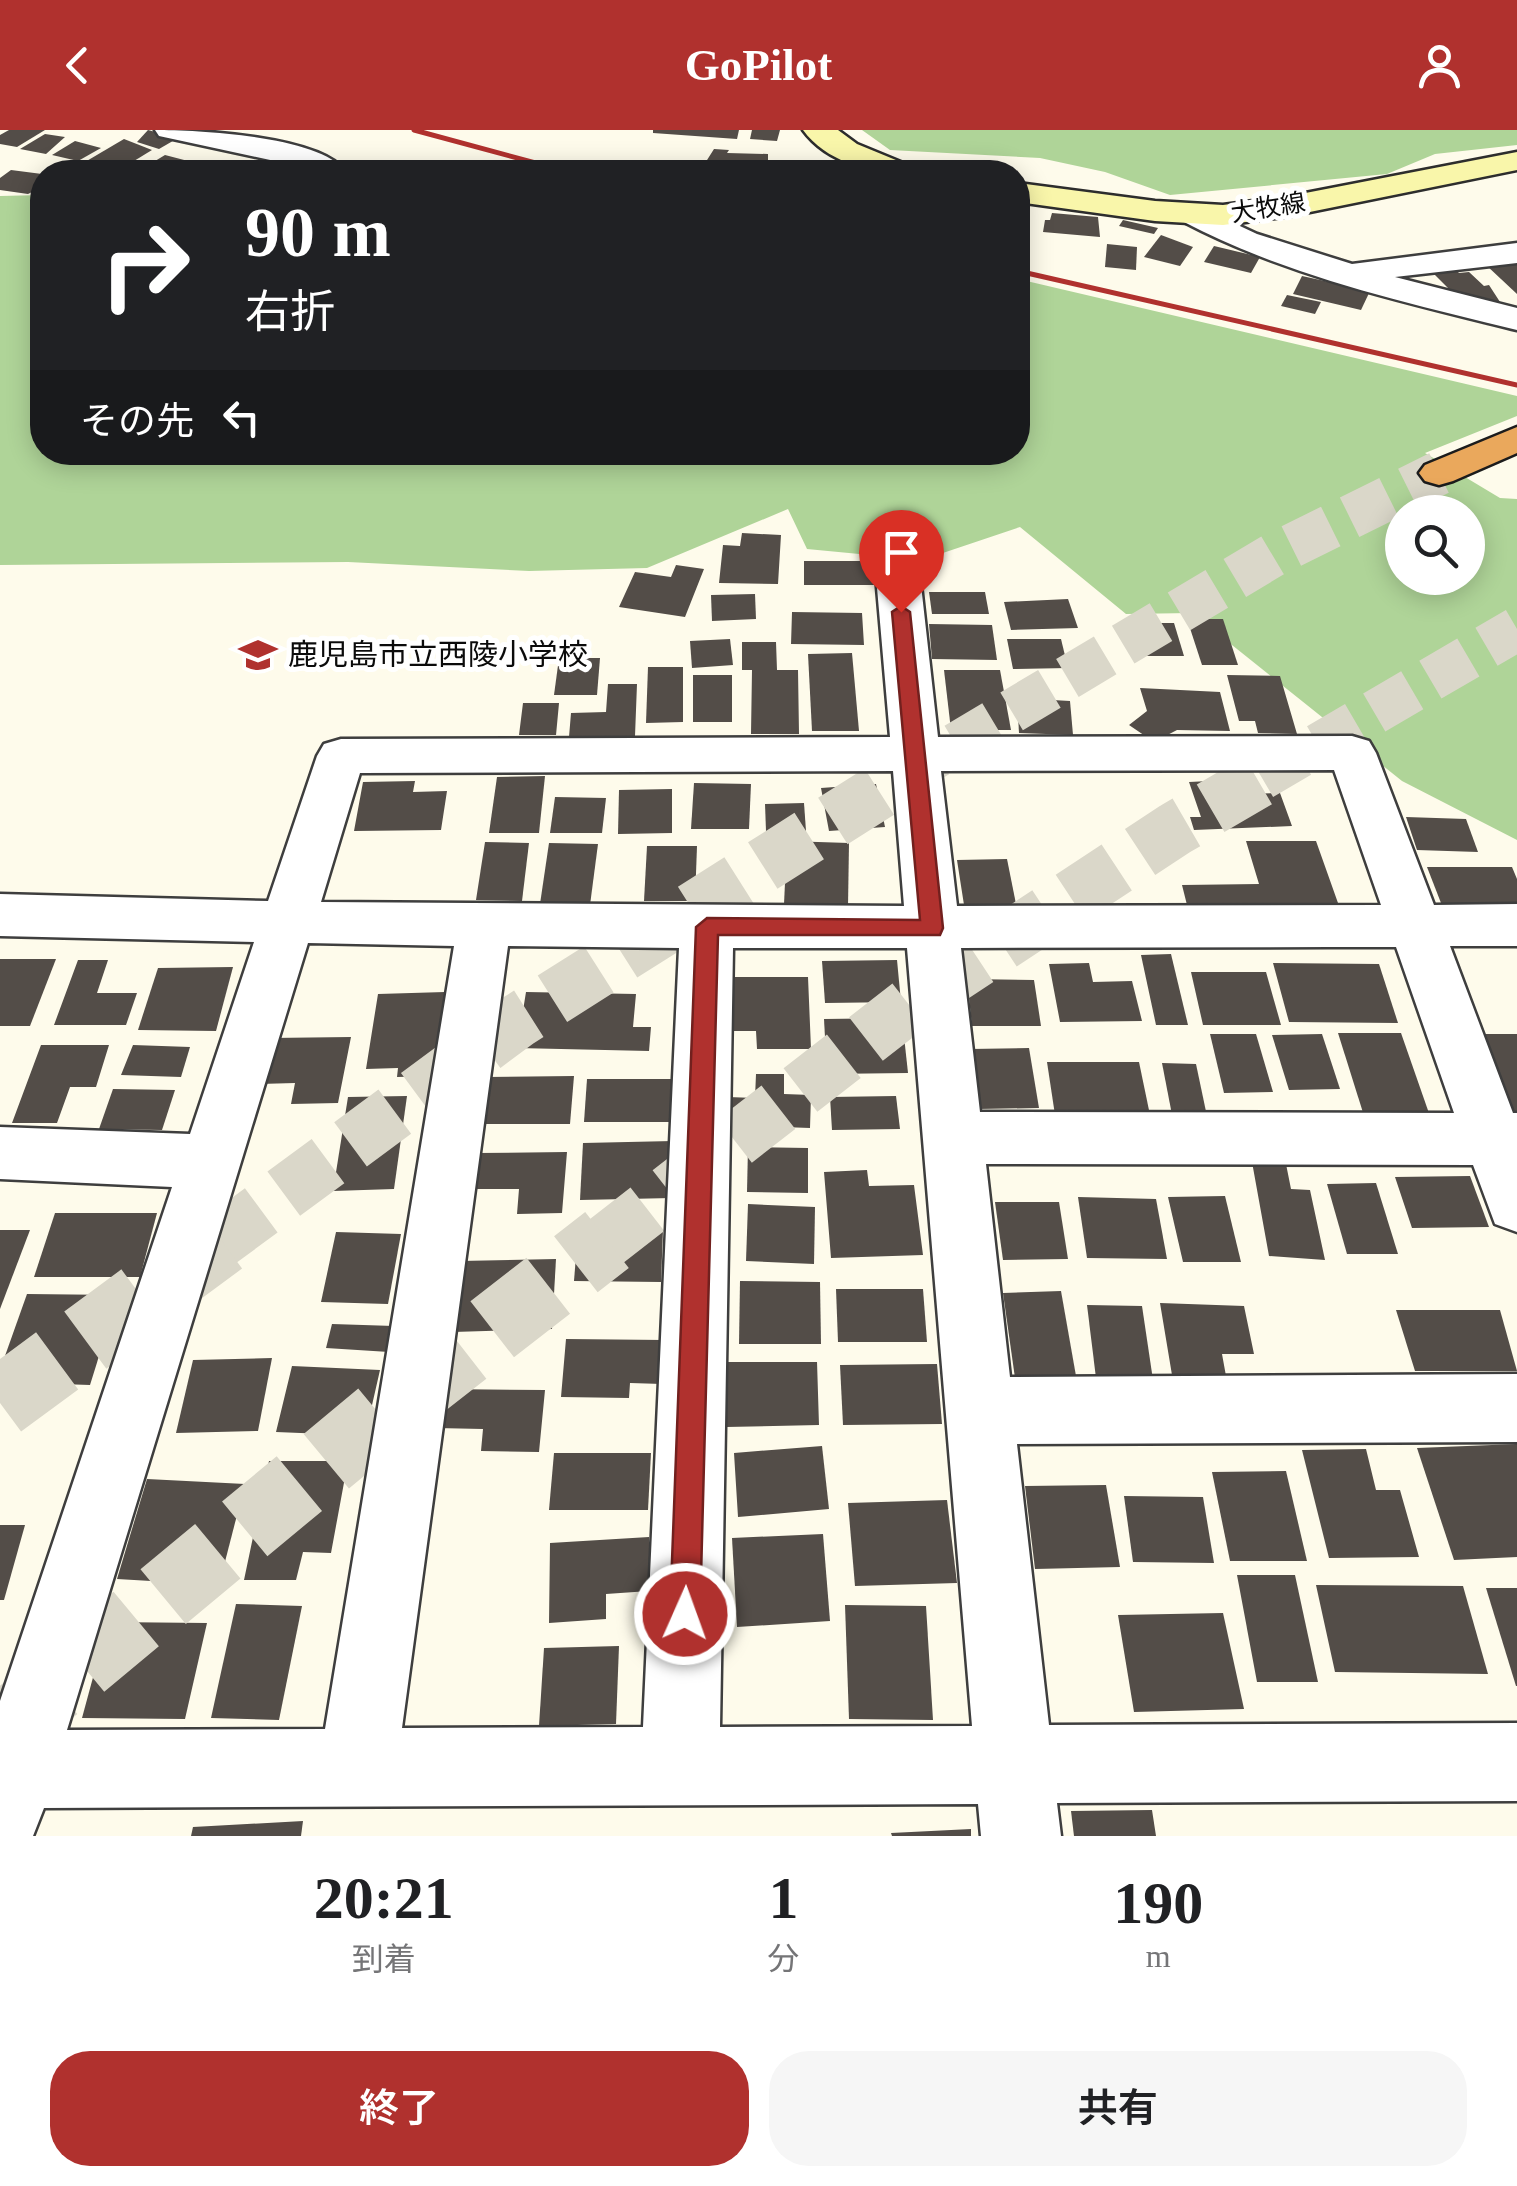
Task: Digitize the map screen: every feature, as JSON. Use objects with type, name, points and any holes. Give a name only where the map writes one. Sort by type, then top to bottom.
[{"type":"highway","points":[[1439,473],[1517,439]]},
{"type":"street","points":[[170,130],[311,160]]},
{"type":"street","points":[[818,130],[846,150],[869,160]]},
{"type":"street","name":"大牧線","points":[[1030,194],[1196,215],[1255,212],[1517,161]]},
{"type":"street","points":[[1196,215],[1245,241],[1517,319]]},
{"type":"street","points":[[1346,273],[1517,253]]},
{"type":"street","points":[[898,576],[1017,1800]]},
{"type":"street","points":[[1517,1204],[1505,1138],[1415,926],[1352,754],[341,756],[8,1794],[358,1767],[680,1766],[1017,1800],[1517,1762]]},
{"type":"street","points":[[0,915],[484,926],[1517,925]]},
{"type":"street","points":[[358,1767],[484,926]]},
{"type":"street","points":[[680,1766],[707,927]]},
{"type":"street","points":[[952,1138],[1505,1138]]},
{"type":"street","points":[[0,1153],[212,1162]]},
{"type":"street","points":[[978,1410],[1517,1408]]},
{"type":"green space","points":[[862,130],[1517,130],[1517,145],[1435,154],[1387,174],[1170,195],[1105,172],[1040,158],[890,150]]},
{"type":"green space","points":[[30,195],[30,465],[1030,465],[1030,282],[1517,396],[1517,416],[1425,453],[1500,498],[1517,499],[1517,840],[1402,781],[1192,613],[1126,614],[1020,527],[922,560],[807,549],[788,509],[647,568],[529,571],[348,562],[0,565],[0,196]]},
{"type":"building","points":[[9,130],[45,130],[17,147],[0,144],[0,135]]},
{"type":"building","points":[[148,130],[178,138],[159,149],[137,142]]},
{"type":"building","points":[[653,130],[739,130],[737,139]]},
{"type":"building","points":[[752,130],[780,130],[777,141],[750,139]]},
{"type":"building","points":[[45,134],[65,137],[46,154],[20,149]]},
{"type":"building","points":[[124,139],[152,150],[136,160],[88,160]]},
{"type":"building","points":[[75,141],[101,148],[80,160],[52,155]]},
{"type":"building","points":[[714,149],[768,154],[768,160],[707,160]]},
{"type":"building","points":[[165,155],[184,160],[157,160]]},
{"type":"building","points":[[11,170],[30,172],[30,193],[0,190],[0,178]]},
{"type":"building","points":[[1052,213],[1098,217],[1100,237],[1043,232],[1045,220],[1050,220]]},
{"type":"building","points":[[1123,220],[1158,228],[1154,234],[1119,226]]},
{"type":"building","points":[[1161,235],[1193,247],[1180,266],[1144,257]]},
{"type":"building","points":[[1107,244],[1137,247],[1136,270],[1105,267]]},
{"type":"building","points":[[1214,246],[1260,257],[1251,273],[1204,262]]},
{"type":"building","points":[[1517,261],[1517,294],[1486,265]]},
{"type":"building","points":[[1455,269],[1459,273],[1469,272],[1484,286],[1489,285],[1500,302],[1485,304],[1477,296],[1458,298],[1431,271]]},
{"type":"building","points":[[1302,276],[1370,291],[1361,310],[1293,294]]},
{"type":"building","points":[[1287,295],[1321,302],[1315,314],[1281,306]]},
{"type":"building","points":[[742,533],[781,535],[778,584],[719,583],[723,545],[740,546]]},
{"type":"building","points":[[804,561],[876,561],[877,585],[804,585]]},
{"type":"building","points":[[676,565],[704,569],[685,617],[619,607],[635,572],[671,577]]},
{"type":"building","points":[[929,592],[985,592],[989,614],[932,614]]},
{"type":"building","points":[[755,594],[756,619],[712,621],[711,595]]},
{"type":"building","points":[[1068,599],[1078,628],[1011,630],[1004,602]]},
{"type":"building","points":[[792,612],[862,613],[864,645],[791,644]]},
{"type":"building","points":[[1187,619],[1223,619],[1238,665],[1202,665]]},
{"type":"building","points":[[1135,623],[1174,623],[1184,656],[1144,656]]},
{"type":"building","points":[[929,624],[992,625],[997,660],[932,659]]},
{"type":"building","points":[[730,639],[733,665],[692,668],[690,641]]},
{"type":"building","points":[[1007,639],[1061,639],[1068,668],[1013,669]]},
{"type":"building","points":[[742,642],[776,642],[777,670],[798,670],[799,734],[751,734],[752,670],[742,670]]},
{"type":"building","points":[[852,653],[859,731],[812,731],[808,654]]},
{"type":"building","points":[[559,658],[600,658],[597,695],[554,695]]},
{"type":"building","points":[[648,667],[683,667],[683,722],[646,723]]},
{"type":"building","points":[[944,670],[1000,670],[1011,730],[951,730]]},
{"type":"building","points":[[693,675],[732,675],[732,722],[693,722]]},
{"type":"building","points":[[1227,675],[1280,676],[1297,734],[1258,733],[1255,721],[1239,721]]},
{"type":"building","points":[[608,684],[637,684],[635,736],[569,737],[571,713],[606,712]]},
{"type":"building","points":[[1140,688],[1220,692],[1230,731],[1177,730],[1154,742],[1129,725],[1147,711]]},
{"type":"building","points":[[1017,698],[1070,701],[1073,735],[1019,733]]},
{"type":"building","points":[[523,703],[559,703],[556,735],[519,735]]},
{"type":"building","points":[[545,776],[539,833],[489,833],[497,777]]},
{"type":"building","points":[[1230,780],[1235,794],[1280,793],[1292,826],[1194,830],[1190,817],[1201,817],[1189,782]]},
{"type":"building","points":[[415,781],[413,792],[447,791],[441,830],[354,831],[363,782]]},
{"type":"building","points":[[694,783],[751,784],[749,829],[691,829]]},
{"type":"building","points":[[876,784],[885,827],[829,831],[821,788]]},
{"type":"building","points":[[672,789],[672,833],[618,834],[619,790]]},
{"type":"building","points":[[555,797],[606,798],[602,833],[550,833]]},
{"type":"building","points":[[804,803],[806,831],[766,831],[765,804]]},
{"type":"building","points":[[1406,817],[1466,819],[1478,852],[1417,850]]},
{"type":"building","points":[[787,841],[849,843],[848,906],[784,904]]},
{"type":"building","points":[[1246,841],[1316,841],[1338,903],[1187,905],[1182,885],[1259,884]]},
{"type":"building","points":[[485,842],[529,843],[522,901],[476,900]]},
{"type":"building","points":[[549,843],[598,844],[590,905],[540,904]]},
{"type":"building","points":[[647,846],[697,846],[695,901],[644,901]]},
{"type":"building","points":[[1007,859],[1016,904],[964,905],[957,860]]},
{"type":"building","points":[[1427,867],[1512,867],[1517,879],[1517,904],[1441,903]]},
{"type":"building","points":[[1171,954],[1188,1025],[1156,1025],[1141,955]]},
{"type":"building","points":[[0,959],[56,959],[30,1026],[0,1026]]},
{"type":"building","points":[[78,960],[108,960],[97,993],[137,993],[126,1025],[54,1025]]},
{"type":"building","points":[[897,960],[901,1002],[825,1003],[822,961]]},
{"type":"building","points":[[1089,963],[1093,982],[1132,981],[1142,1021],[1060,1022],[1049,964]]},
{"type":"building","points":[[1273,963],[1379,964],[1398,1023],[1289,1022]]},
{"type":"building","points":[[233,967],[216,1031],[138,1030],[158,968]]},
{"type":"building","points":[[1191,972],[1266,972],[1281,1025],[1203,1025]]},
{"type":"building","points":[[730,977],[808,977],[811,1049],[757,1049],[756,1031],[729,1031]]},
{"type":"building","points":[[967,979],[1034,980],[1041,1026],[972,1026]]},
{"type":"building","points":[[445,992],[437,1076],[397,1077],[398,1068],[366,1069],[378,994]]},
{"type":"building","points":[[526,992],[636,994],[633,1027],[651,1027],[649,1051],[517,1048]]},
{"type":"building","points":[[902,1018],[908,1073],[827,1074],[824,1019]]},
{"type":"building","points":[[1338,1033],[1401,1033],[1431,1119],[1365,1119]]},
{"type":"building","points":[[1210,1034],[1256,1034],[1273,1092],[1224,1093]]},
{"type":"building","points":[[1322,1034],[1340,1089],[1289,1090],[1272,1035]]},
{"type":"building","points":[[1477,1034],[1517,1034],[1517,1121],[1512,1121]]},
{"type":"building","points":[[351,1037],[338,1103],[291,1104],[295,1083],[259,1084],[270,1038]]},
{"type":"building","points":[[41,1045],[109,1045],[96,1087],[70,1087],[57,1123],[12,1123]]},
{"type":"building","points":[[133,1045],[190,1047],[181,1077],[121,1075]]},
{"type":"building","points":[[1029,1048],[1039,1108],[978,1109],[970,1049]]},
{"type":"building","points":[[1047,1062],[1139,1062],[1150,1115],[1055,1115]]},
{"type":"building","points":[[1162,1063],[1196,1064],[1208,1121],[1173,1120]]},
{"type":"building","points":[[756,1074],[784,1074],[784,1094],[811,1095],[810,1128],[726,1125],[728,1097],[755,1098]]},
{"type":"building","points":[[574,1076],[570,1124],[479,1124],[486,1077]]},
{"type":"building","points":[[587,1079],[674,1079],[673,1122],[584,1122]]},
{"type":"building","points":[[113,1089],[175,1090],[162,1130],[99,1129]]},
{"type":"building","points":[[407,1096],[394,1189],[333,1191],[348,1097]]},
{"type":"building","points":[[896,1096],[900,1129],[832,1130],[830,1097]]},
{"type":"building","points":[[673,1141],[672,1198],[580,1200],[583,1143]]},
{"type":"building","points":[[748,1147],[808,1148],[808,1193],[747,1192]]},
{"type":"building","points":[[567,1152],[562,1213],[517,1214],[519,1189],[473,1189],[477,1153]]},
{"type":"building","points":[[1252,1162],[1286,1164],[1291,1189],[1310,1190],[1325,1260],[1269,1256]]},
{"type":"building","points":[[867,1170],[869,1186],[914,1185],[923,1255],[831,1258],[824,1172]]},
{"type":"building","points":[[1470,1176],[1489,1227],[1412,1228],[1395,1177]]},
{"type":"building","points":[[1376,1183],[1398,1254],[1347,1254],[1327,1184]]},
{"type":"building","points":[[1225,1196],[1241,1262],[1183,1262],[1168,1197]]},
{"type":"building","points":[[1078,1197],[1156,1199],[1167,1259],[1087,1258]]},
{"type":"building","points":[[995,1202],[1059,1202],[1068,1259],[1003,1260]]},
{"type":"building","points":[[748,1204],[815,1207],[814,1264],[746,1261]]},
{"type":"building","points":[[55,1213],[157,1213],[140,1277],[34,1277]]},
{"type":"building","points":[[0,1230],[30,1230],[0,1309]]},
{"type":"building","points":[[663,1230],[661,1282],[574,1281],[578,1231]]},
{"type":"building","points":[[336,1232],[401,1234],[388,1304],[321,1302]]},
{"type":"building","points":[[556,1259],[552,1329],[453,1332],[460,1261]]},
{"type":"building","points":[[740,1281],[820,1282],[821,1344],[739,1344]]},
{"type":"building","points":[[836,1289],[923,1289],[927,1342],[838,1342]]},
{"type":"building","points":[[1061,1291],[1076,1376],[1015,1378],[1003,1293]]},
{"type":"building","points":[[27,1294],[118,1295],[90,1385],[0,1382],[0,1370]]},
{"type":"building","points":[[1160,1303],[1244,1306],[1254,1354],[1222,1354],[1226,1376],[1172,1375]]},
{"type":"building","points":[[1087,1305],[1142,1306],[1153,1380],[1096,1378]]},
{"type":"building","points":[[1396,1310],[1500,1310],[1517,1371],[1415,1371]]},
{"type":"building","points":[[332,1324],[394,1326],[389,1352],[326,1348]]},
{"type":"building","points":[[566,1339],[664,1340],[662,1384],[630,1383],[629,1398],[561,1397]]},
{"type":"building","points":[[272,1358],[258,1431],[176,1433],[193,1360]]},
{"type":"building","points":[[726,1362],[817,1362],[819,1425],[726,1427]]},
{"type":"building","points":[[937,1364],[942,1424],[843,1425],[840,1365]]},
{"type":"building","points":[[292,1366],[380,1370],[370,1414],[330,1413],[325,1434],[276,1432]]},
{"type":"building","points":[[441,1389],[545,1390],[539,1452],[481,1451],[483,1429],[436,1428]]},
{"type":"building","points":[[1517,1444],[1517,1557],[1454,1560],[1417,1448]]},
{"type":"building","points":[[822,1446],[829,1509],[738,1517],[734,1453]]},
{"type":"building","points":[[1366,1449],[1376,1490],[1400,1490],[1419,1557],[1329,1558],[1302,1450]]},
{"type":"building","points":[[554,1453],[651,1453],[648,1510],[549,1510]]},
{"type":"building","points":[[269,1461],[348,1461],[331,1553],[303,1552],[296,1580],[244,1580]]},
{"type":"building","points":[[1286,1471],[1307,1561],[1230,1561],[1212,1472]]},
{"type":"building","points":[[147,1479],[245,1484],[219,1585],[117,1579]]},
{"type":"building","points":[[1106,1485],[1120,1567],[1035,1569],[1025,1486]]},
{"type":"building","points":[[1124,1496],[1203,1497],[1214,1563],[1133,1562]]},
{"type":"building","points":[[947,1500],[957,1583],[855,1586],[848,1503]]},
{"type":"building","points":[[0,1525],[25,1525],[4,1600],[0,1600]]},
{"type":"building","points":[[823,1534],[830,1621],[737,1627],[732,1538]]},
{"type":"building","points":[[649,1537],[649,1591],[606,1594],[606,1619],[549,1623],[550,1543]]},
{"type":"building","points":[[1237,1575],[1295,1575],[1318,1682],[1257,1682]]},
{"type":"building","points":[[1316,1585],[1463,1586],[1488,1674],[1335,1672]]},
{"type":"building","points":[[1486,1588],[1517,1588],[1517,1686],[1516,1686]]},
{"type":"building","points":[[236,1604],[302,1606],[279,1720],[211,1718]]},
{"type":"building","points":[[845,1605],[926,1606],[933,1720],[849,1719]]},
{"type":"building","points":[[1223,1613],[1244,1709],[1134,1712],[1118,1615]]},
{"type":"building","points":[[108,1622],[207,1623],[185,1719],[82,1718]]},
{"type":"building","points":[[619,1646],[616,1724],[539,1726],[544,1648]]},
{"type":"building","points":[[1152,1810],[1156,1836],[1074,1836],[1071,1811]]},
{"type":"building","points":[[303,1821],[301,1836],[191,1836],[193,1827]]},
{"type":"building","points":[[971,1829],[971,1836],[891,1833]]},
{"type":"tunnel","points":[[900,778],[1275,554],[1439,473]]},
{"type":"tunnel","points":[[1262,778],[1517,629]]},
{"type":"tunnel","points":[[217,1243],[519,1020],[904,776]]},
{"type":"tunnel","points":[[604,1243],[916,1000],[1175,829],[1266,776]]},
{"type":"tunnel","points":[[0,1403],[221,1240]]},
{"type":"tunnel","points":[[0,1732],[382,1415],[607,1240]]},
{"type":"railway","points":[[414,130],[525,160]]},
{"type":"railway","points":[[1030,274],[1517,385]]},
{"type":"place","name":"鹿児島市立西陵小学校","points":[[258,655]]},
{"type":"route","points":[[685,1614],[707,927],[932,928],[901,612]]}]
